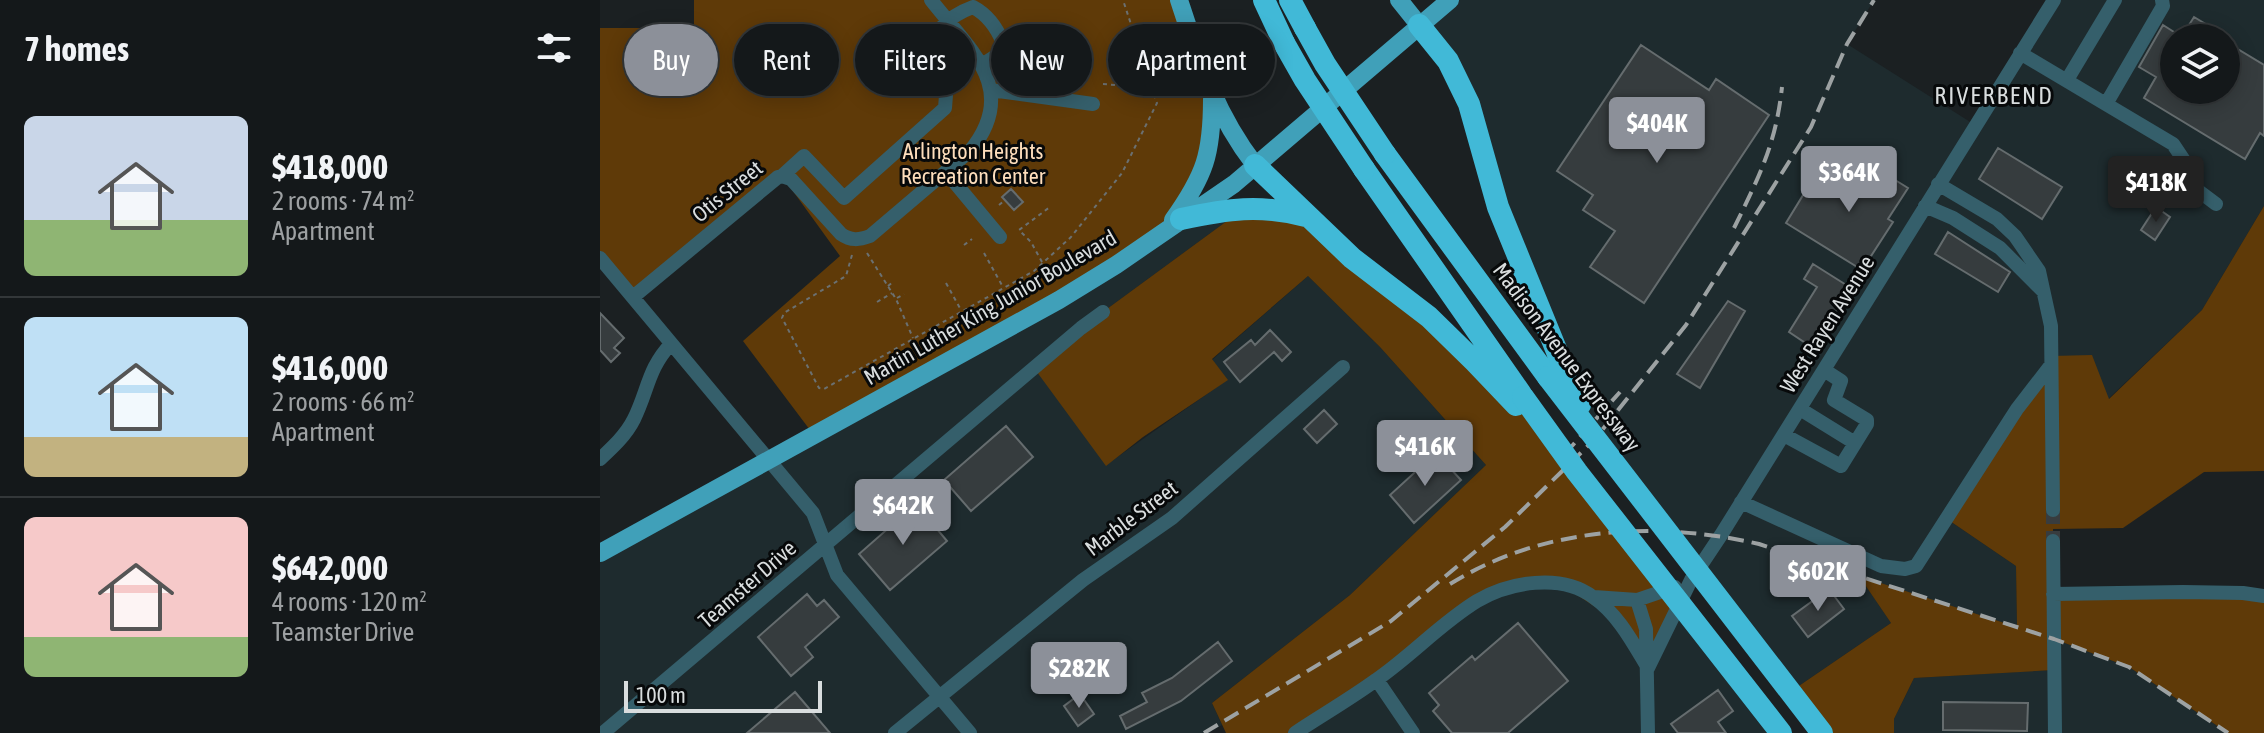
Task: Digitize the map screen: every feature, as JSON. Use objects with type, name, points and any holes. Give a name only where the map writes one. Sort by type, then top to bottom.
[{"type":"highway","points":[[1264,0],[1305,80],[1519,401],[1781,733]]},
{"type":"highway","name":"Madison Avenue Expressway","points":[[1290,0],[1325,64],[1385,154],[1554,368],[1595,439],[1822,733]]},
{"type":"highway","points":[[1419,25],[1448,61],[1463,89],[1498,207],[1554,368]]},
{"type":"highway","points":[[1255,165],[1352,258],[1429,317],[1519,401]]},
{"type":"highway","points":[[1173,224],[1234,208],[1273,208],[1307,216]]},
{"type":"main road","points":[[1179,0],[1212,97],[1255,165]]},
{"type":"main road","points":[[1399,0],[1419,25]]},
{"type":"main road","name":"Martin Luther King Junior Boulevard","points":[[600,553],[1059,300],[1116,265],[1234,184],[1450,0]]},
{"type":"main road","points":[[1173,224],[1206,163],[1211,143],[1212,97]]},
{"type":"street","name":"Otis Street","points":[[633,297],[782,176],[791,179],[841,234],[860,240],[870,236],[946,172],[981,138],[990,115],[991,90],[982,65],[931,0]]},
{"type":"street","name":"West Rayen Avenue","points":[[1648,668],[1691,580],[2054,0]]},
{"type":"street","points":[[2067,80],[2115,0]]},
{"type":"street","points":[[2106,104],[2163,6],[2162,0]]},
{"type":"street","points":[[782,176],[804,156],[844,198],[945,108],[946,95],[925,59],[933,36],[947,20],[973,7],[983,12],[998,30],[1003,43],[999,54],[982,65]]},
{"type":"street","points":[[2020,53],[2173,144],[2187,165],[2196,189],[2216,204]]},
{"type":"street","points":[[1035,96],[1093,104]]},
{"type":"street","points":[[946,172],[1000,237]]},
{"type":"street","points":[[1938,184],[1997,219],[2015,236],[2039,271],[2051,326],[2053,510]]},
{"type":"street","points":[[1925,206],[1953,218],[2000,248],[2043,291]]},
{"type":"street","points":[[600,258],[813,513],[837,575],[970,733]]},
{"type":"street","name":"Teamster Drive","points":[[603,733],[1103,312]]},
{"type":"street","points":[[600,459],[620,440],[633,421],[651,371],[658,357],[671,344]]},
{"type":"street","points":[[1741,502],[1881,566],[1905,569],[1916,566],[2017,409],[2051,365]]},
{"type":"street","name":"Marble Street","points":[[895,733],[1083,580],[1172,518],[1343,367]]},
{"type":"street","points":[[1784,435],[1841,466],[1867,424],[1867,420],[1834,400],[1841,381],[1824,370]]},
{"type":"street","points":[[1800,409],[1855,443]]},
{"type":"street","points":[[2053,541],[2055,733]]},
{"type":"street","points":[[1295,733],[1377,680],[1463,611],[1497,591],[1515,585],[1545,583],[1562,585],[1594,597],[1637,600],[1691,580]]},
{"type":"street","points":[[2053,594],[2183,592],[2264,596]]},
{"type":"street","points":[[1594,597],[1629,635],[1648,668]]},
{"type":"street","points":[[1637,600],[1646,629],[1648,733]]},
{"type":"street","points":[[1377,680],[1391,713],[1413,733]]},
{"type":"path","points":[[1123,0],[1131,24]]},
{"type":"path","points":[[1103,84],[1108,84]]},
{"type":"path","points":[[852,252],[846,276],[784,313],[782,318],[819,388],[824,389],[962,312],[1042,263],[1071,237],[1122,173],[1157,103],[1155,96]]},
{"type":"path","points":[[999,205],[1005,200]]},
{"type":"path","points":[[1042,263],[1031,242],[1019,230],[1050,207]]},
{"type":"path","points":[[964,245],[972,239]]},
{"type":"path","points":[[866,252],[896,299],[913,339]]},
{"type":"path","points":[[984,253],[1004,288]]},
{"type":"path","points":[[887,286],[894,281]]},
{"type":"path","points":[[946,283],[962,312]]},
{"type":"path","points":[[877,302],[892,293]]},
{"type":"path","points":[[896,299],[904,294]]},
{"type":"path","points":[[813,297],[816,301]]},
{"type":"shaded area","points":[[1450,0],[1874,0],[1847,44],[1975,125],[2054,0],[2264,0],[2264,206],[2202,310],[2108,399],[1947,519],[2016,566],[2017,627],[1860,577],[1891,623],[1790,692],[1595,439],[1474,119],[1419,25]]},
{"type":"shaded area","points":[[1246,207],[1081,328],[1106,465],[1227,380],[1212,360],[1308,276],[1380,347],[1486,465],[1350,595],[1212,703],[1222,725],[1209,733],[600,733],[600,553],[1181,219]]},
{"type":"shaded area","points":[[1515,585],[1681,606],[1781,733],[1295,733],[1463,611]]},
{"type":"shaded area","points":[[2054,639],[2129,667],[2228,733],[1894,733],[1894,719],[1914,678],[2053,670]]},
{"type":"green space","name":"Arlington Heights Recreation Center","points":[[694,0],[1179,0],[1187,24],[1108,24],[1108,96],[1207,96],[1211,143],[1165,230],[813,434],[743,341],[840,256],[782,176],[633,297],[600,258],[600,28],[624,28],[624,96],[718,96],[718,24],[694,24]]},
{"type":"green space","points":[[2264,206],[2264,471],[2204,472],[2123,528],[2053,529],[2053,593],[2264,596],[2264,733],[2228,733],[2129,667],[2054,639],[2054,670],[1914,678],[1894,719],[1894,733],[1822,733],[1790,692],[1891,623],[1859,576],[2017,627],[2016,566],[1947,519],[2051,356],[2092,355],[2109,399],[2202,310]]},
{"type":"green space","points":[[1246,207],[1291,212],[1475,362],[1577,472],[1668,589],[1691,580],[1648,668],[1618,622],[1562,585],[1497,591],[1295,733],[1226,733],[1212,703],[1350,595],[1486,465],[1380,347],[1308,276],[1212,359],[1228,380],[1106,466],[1034,368],[1081,328]]},
{"type":"building","points":[[2194,17],[2206,24],[2190,24]]},
{"type":"building","points":[[2160,30],[2160,104],[2240,104],[2240,50],[2264,65],[2264,136],[2260,133],[2245,159],[2144,98],[2156,77],[2139,67]]},
{"type":"building","points":[[1641,45],[1709,90],[1716,79],[1769,115],[1644,303],[1590,267],[1615,231],[1583,210],[1593,195],[1557,171]]},
{"type":"building","points":[[1998,148],[2062,187],[2042,219],[1979,179]]},
{"type":"building","points":[[1866,162],[1908,188],[1888,219],[1893,222],[1862,270],[1786,223],[1816,174],[1847,193]]},
{"type":"building","points":[[1011,189],[1023,202],[1014,210],[1002,197]]},
{"type":"building","points":[[2156,207],[2170,217],[2155,240],[2141,230]]},
{"type":"building","points":[[1948,232],[2010,272],[1998,292],[1935,254]]},
{"type":"building","points":[[1813,264],[1851,288],[1813,348],[1789,332],[1817,287],[1804,279]]},
{"type":"building","points":[[1728,301],[1745,311],[1700,388],[1677,374]]},
{"type":"building","points":[[600,313],[624,338],[614,348],[620,353],[611,362],[600,350]]},
{"type":"building","points":[[1270,330],[1291,352],[1282,361],[1274,352],[1240,382],[1224,362],[1251,340],[1255,345]]},
{"type":"building","points":[[1324,410],[1337,424],[1317,443],[1304,429]]},
{"type":"building","points":[[1006,426],[1033,457],[971,511],[944,480]]},
{"type":"building","points":[[1436,453],[1461,480],[1414,523],[1390,495]]},
{"type":"building","points":[[916,504],[947,541],[890,590],[859,554]]},
{"type":"building","points":[[1829,589],[1844,609],[1808,637],[1792,616]]},
{"type":"building","points":[[807,594],[817,606],[824,600],[839,617],[805,647],[813,657],[791,676],[758,637]]},
{"type":"building","points":[[1518,623],[1568,681],[1508,733],[1452,733],[1433,711],[1439,705],[1429,693],[1472,656],[1475,660]]},
{"type":"building","points":[[1218,642],[1232,661],[1181,701],[1126,729],[1120,716],[1147,702],[1142,693],[1172,678]]},
{"type":"building","points":[[1718,690],[1733,711],[1718,722],[1726,733],[1678,733],[1671,724]]},
{"type":"building","points":[[795,692],[830,733],[747,733]]},
{"type":"building","points":[[1080,694],[1094,714],[1078,726],[1064,706]]},
{"type":"building","points":[[1943,702],[2028,703],[2027,731],[1943,730]]},
{"type":"tunnel","points":[[2053,510],[2053,541]]},
{"type":"railway","points":[[1204,733],[1391,621],[1505,527],[1595,439],[1686,325],[1811,127],[1847,44],[1874,0]]},
{"type":"railway","points":[[1734,228],[1771,143],[1782,87]]},
{"type":"railway","points":[[1564,455],[1620,392]]},
{"type":"railway","points":[[1450,584],[1522,550],[1561,540],[1640,531],[1720,536],[1759,544],[2054,639],[2129,667],[2228,733]]},
{"type":"district","name":"RIVERBEND","points":[[1994,95]]}]
